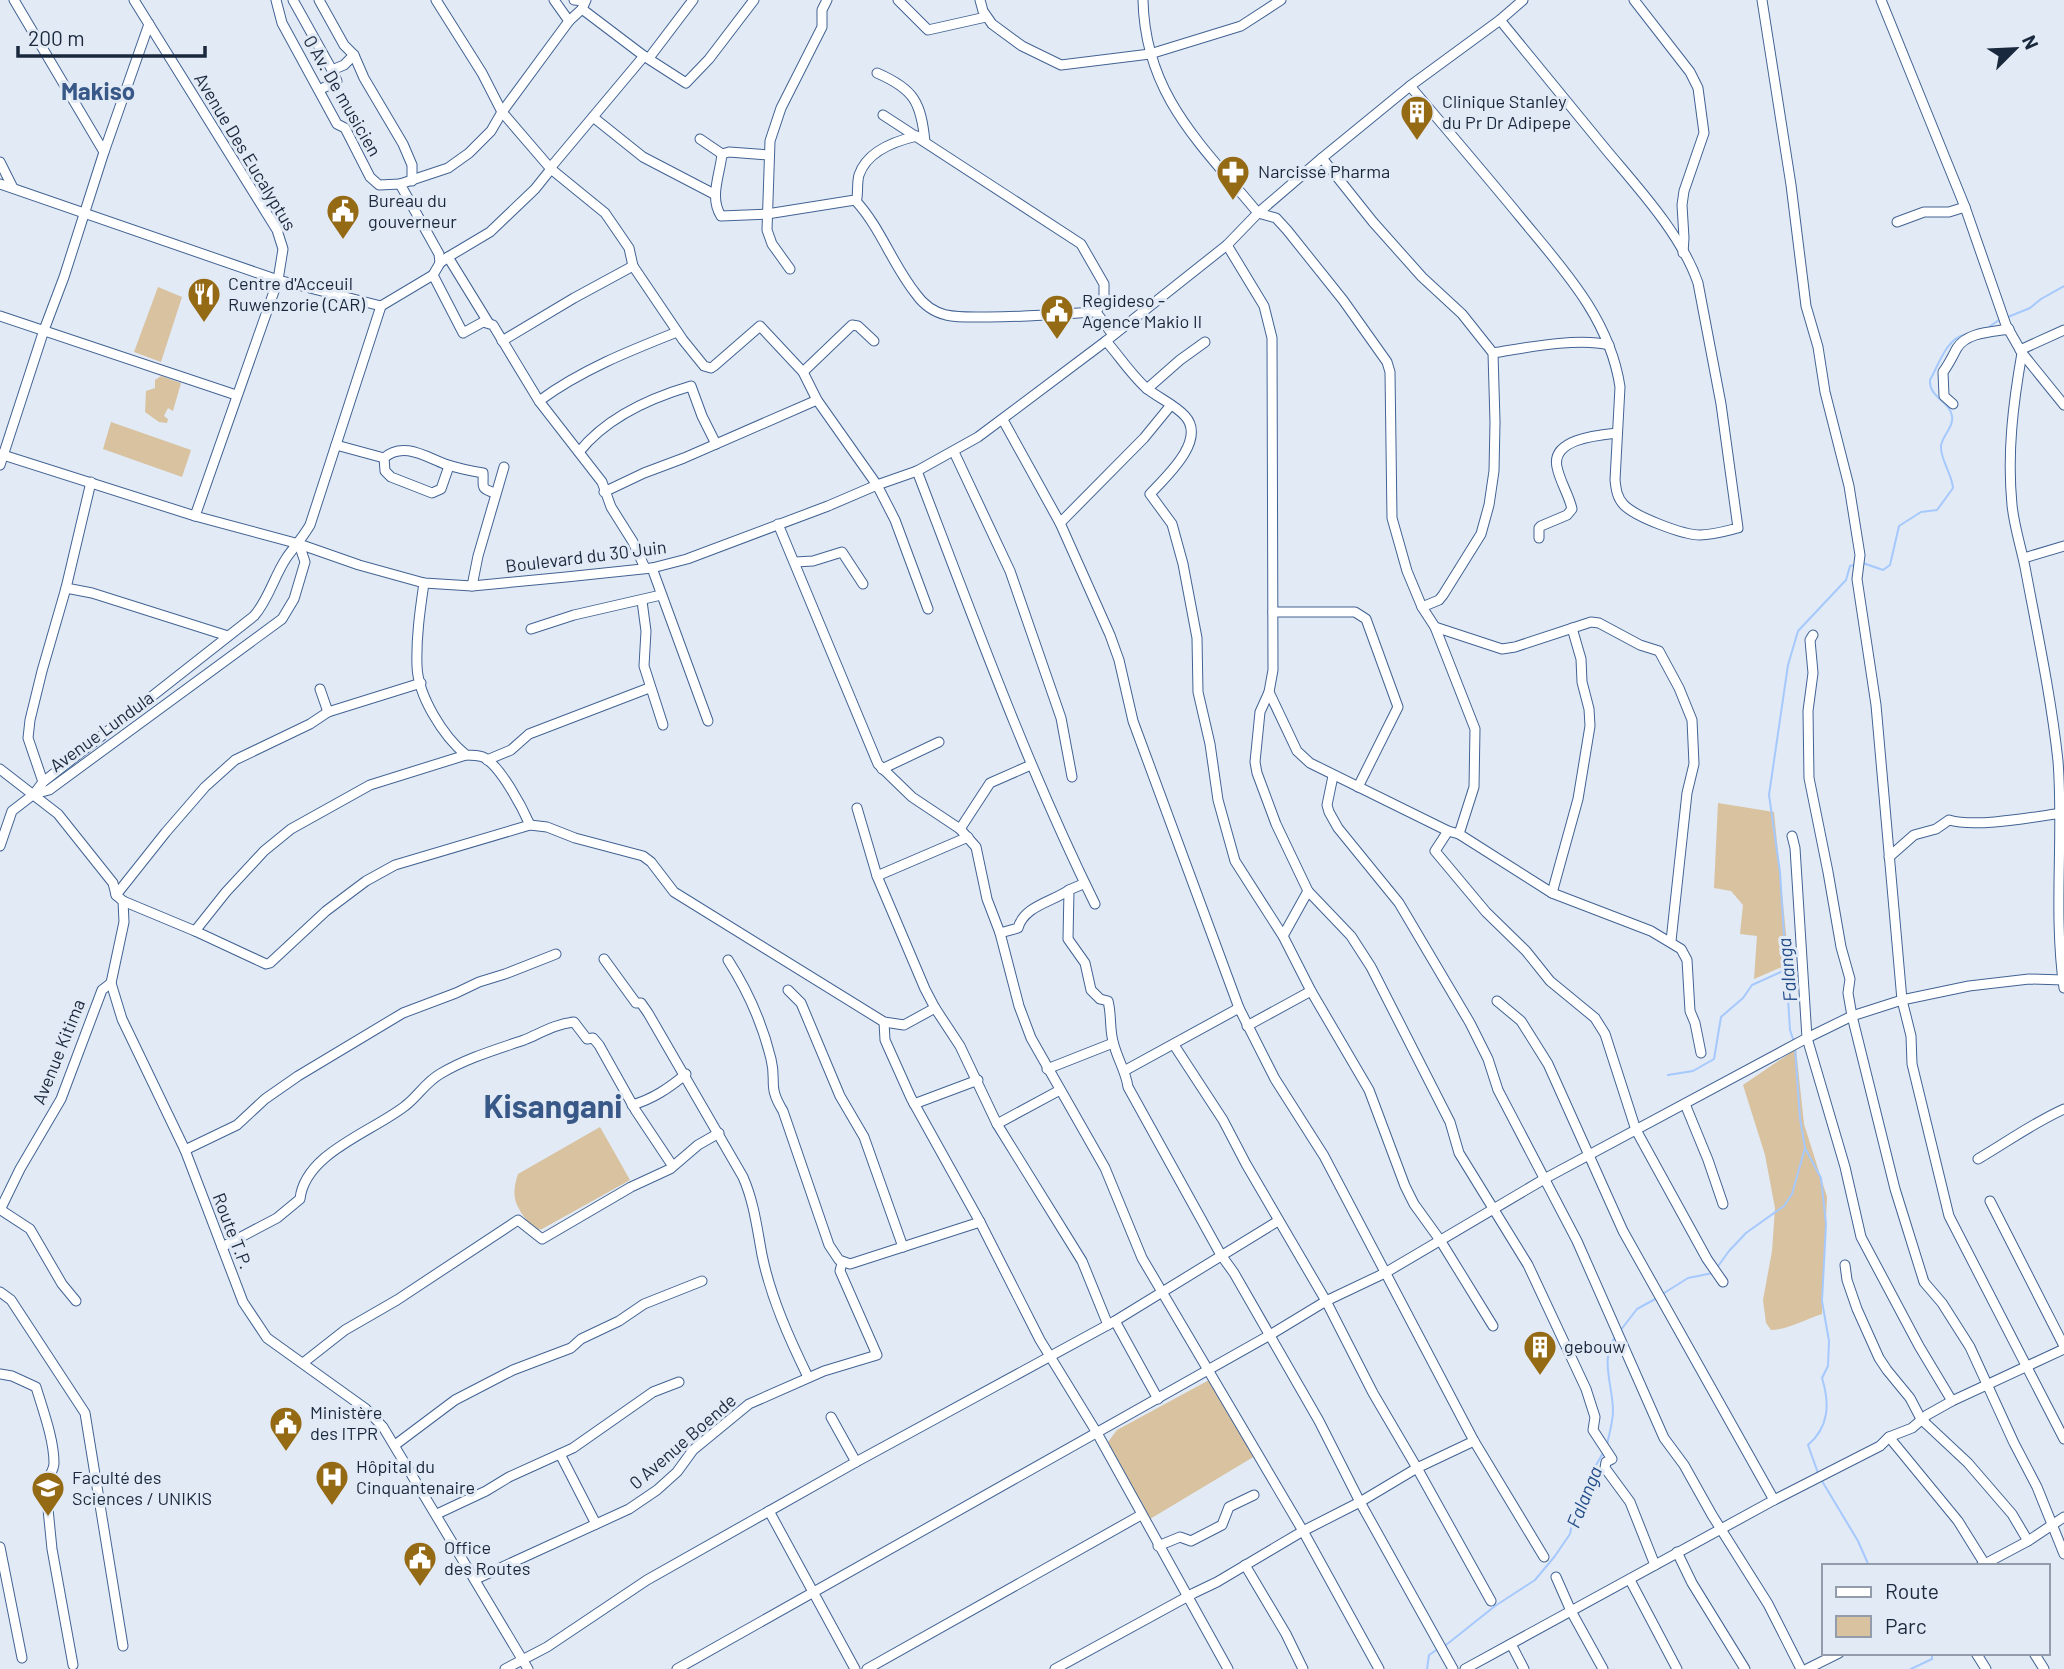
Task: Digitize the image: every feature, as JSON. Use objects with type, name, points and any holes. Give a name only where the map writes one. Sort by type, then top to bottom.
[{"type":"street","points":[[14,0],[104,152]]},
{"type":"street","name":"Avenue Des Eucalyptus","points":[[134,0],[277,230],[284,249],[278,280]]},
{"type":"street","name":"0 Av. De musicien","points":[[276,0],[282,23],[337,124],[345,128],[370,177],[379,185],[400,184]]},
{"type":"street","points":[[293,0],[337,81],[319,90]]},
{"type":"street","points":[[319,0],[345,45],[354,55],[364,78],[407,153],[413,172],[412,181]]},
{"type":"street","points":[[436,0],[482,73],[502,112],[551,168],[605,213],[629,248],[633,265],[704,366],[710,368],[760,326],[803,372],[817,400],[877,485],[895,520],[928,609]]},
{"type":"street","points":[[554,0],[569,21]]},
{"type":"street","points":[[574,0],[584,3],[646,57],[684,83],[688,83],[754,0]]},
{"type":"street","points":[[0,184],[278,280],[381,306],[433,275],[440,263],[490,232],[535,189],[692,0]]},
{"type":"street","points":[[790,269],[772,244],[767,230],[769,155],[775,122],[822,27],[822,10],[827,0]]},
{"type":"street","points":[[898,0],[928,30],[986,18]]},
{"type":"street","points":[[980,0],[986,18],[992,24],[1022,46],[1061,65],[1150,54],[1241,26],[1280,0]]},
{"type":"street","points":[[1143,0],[1143,22],[1150,54],[1157,77],[1175,110],[1258,213],[1276,218],[1287,230],[1343,300],[1387,362],[1390,372],[1392,518],[1400,551],[1422,607],[1435,627],[1475,729],[1474,787],[1460,834]]},
{"type":"street","name":"Boulevard du 30 Juin","points":[[2,454],[195,516],[299,544],[359,565],[424,583],[472,586],[648,568],[687,559],[917,471],[954,452],[1003,420],[1227,245],[1258,213],[1322,158],[1410,86],[1523,0]]},
{"type":"street","points":[[1634,0],[1690,72],[1698,88],[1704,133],[1684,191],[1683,253]]},
{"type":"street","points":[[1762,0],[1791,185],[1806,306],[1818,347],[1825,392],[1849,486],[1860,555],[1857,579],[1876,705],[1902,1000],[1911,1036],[1912,1064],[1949,1216],[2064,1439]]},
{"type":"street","points":[[1881,0],[1965,207],[2007,327],[2021,351],[2064,405]]},
{"type":"street","points":[[440,263],[439,254],[400,184],[448,168],[469,153],[491,131],[502,112],[584,3]]},
{"type":"street","points":[[1410,86],[1589,304],[1609,345],[1620,387],[1615,480],[1617,493],[1623,504],[1636,514],[1688,533],[1712,534],[1738,528],[1721,404],[1693,269],[1671,232],[1638,189],[1500,20]]},
{"type":"street","points":[[0,465],[149,24]]},
{"type":"street","points":[[332,70],[344,65],[354,55]]},
{"type":"street","points":[[877,73],[900,83],[912,98],[923,115],[921,139]]},
{"type":"street","points":[[883,114],[1081,244],[1104,284],[1104,299],[1096,312]]},
{"type":"street","points":[[593,117],[643,157],[714,194]]},
{"type":"street","points":[[700,139],[722,154]]},
{"type":"street","points":[[855,200],[860,172],[865,165],[888,144],[921,139]]},
{"type":"street","points":[[722,154],[729,152],[769,155]]},
{"type":"street","points":[[722,154],[714,194],[716,209],[721,216],[767,214],[855,200]]},
{"type":"street","points":[[1322,158],[1373,222],[1422,277],[1462,314],[1493,353],[1494,471],[1481,534],[1444,595],[1422,607]]},
{"type":"street","points":[[0,162],[13,188]]},
{"type":"street","points":[[855,200],[877,229],[894,262],[917,296],[929,307],[943,314],[957,317],[1015,317],[1096,312]]},
{"type":"street","points":[[1897,222],[1924,212],[1949,212],[1965,207]]},
{"type":"street","points":[[1227,245],[1264,306],[1272,338],[1273,670],[1269,692],[1259,712],[1256,773],[1276,824],[1308,891],[1351,936],[1371,967],[1450,1122],[1459,1153],[1528,1265],[1587,1390],[1595,1416],[1593,1430],[1612,1459],[1606,1462],[1605,1468],[1630,1502],[1655,1565]]},
{"type":"street","points":[[449,257],[540,401],[602,482],[604,492],[662,595],[708,721]]},
{"type":"street","points":[[502,341],[633,265]]},
{"type":"street","points":[[433,275],[463,333],[488,322]]},
{"type":"street","points":[[195,516],[278,280]]},
{"type":"street","name":"Avenue Lundula","points":[[34,794],[43,782],[254,617],[262,607],[286,558],[299,544],[310,525],[381,306]]},
{"type":"street","points":[[1096,312],[1110,338],[1147,389],[1184,414],[1191,423],[1193,433],[1190,442],[1173,469],[1150,494],[1172,524],[1190,595],[1197,638],[1198,692],[1228,842],[1235,861],[1283,936],[1311,991],[1369,1090],[1414,1204],[1440,1240],[1493,1326]]},
{"type":"street","points":[[0,316],[236,395]]},
{"type":"street","points":[[803,372],[852,325],[858,326],[874,341]]},
{"type":"street","points":[[1953,404],[1944,396],[1942,372],[1952,360],[1957,348],[1974,336],[2007,327]]},
{"type":"street","points":[[540,401],[564,383],[595,367],[677,331]]},
{"type":"street","points":[[2021,351],[2064,331]]},
{"type":"street","points":[[1147,389],[1205,342]]},
{"type":"street","points":[[1493,353],[1596,342],[1609,345]]},
{"type":"street","points":[[677,1669],[1158,1399],[1326,1301],[1384,1273],[1546,1178],[1852,1016],[1940,990],[2008,980],[2064,983],[2058,879],[2063,793],[2024,558],[2012,507],[2010,446],[2021,351]]},
{"type":"street","points":[[579,452],[589,439],[632,410],[667,393],[691,386],[716,444]]},
{"type":"street","points":[[604,492],[817,400]]},
{"type":"street","points":[[1060,523],[1125,457],[1171,405]]},
{"type":"street","points":[[1003,420],[1060,523],[1110,635],[1119,660],[1133,721],[1247,1026],[1275,1079],[1324,1156],[1474,1441],[1544,1557]]},
{"type":"street","points":[[1539,538],[1539,528],[1551,520],[1567,515],[1573,509],[1557,467],[1556,456],[1561,449],[1601,435],[1617,433]]},
{"type":"street","points":[[336,445],[384,458]]},
{"type":"street","points":[[384,458],[391,452],[411,451],[449,466],[483,473],[484,489],[495,493]]},
{"type":"street","points":[[954,452],[1010,571],[1061,718],[1072,777]]},
{"type":"street","points":[[384,458],[385,471],[391,477],[432,493],[440,489],[449,466]]},
{"type":"street","points":[[472,586],[504,467]]},
{"type":"street","points":[[917,471],[1031,765],[1083,884],[1095,904]]},
{"type":"street","points":[[43,782],[28,738],[42,671],[66,588],[91,482]]},
{"type":"street","points":[[778,524],[882,769],[912,797],[960,829],[976,847],[987,899],[1000,933],[1019,1006],[1031,1038],[1105,1168],[1132,1237],[1163,1294],[1303,1531],[1379,1669]]},
{"type":"street","name":"Avenue Lundula","points":[[34,794],[49,790],[282,619],[294,599],[305,562],[299,544]]},
{"type":"street","points":[[2024,558],[2064,546]]},
{"type":"street","points":[[795,562],[813,561],[842,552],[863,584]]},
{"type":"street","points":[[424,583],[417,668],[439,725],[450,742],[466,755]]},
{"type":"street","points":[[66,588],[92,593],[228,636]]},
{"type":"street","points":[[531,629],[574,615],[662,595]]},
{"type":"street","points":[[642,601],[646,631],[644,666],[663,725]]},
{"type":"street","points":[[1273,612],[1355,612],[1366,619],[1398,707],[1358,787]]},
{"type":"street","points":[[1435,627],[1502,649],[1591,622],[1599,623],[1640,645],[1659,651],[1692,720],[1694,764],[1686,801],[1671,941]]},
{"type":"street","points":[[1552,893],[1578,799],[1590,726],[1581,659],[1572,628]]},
{"type":"street","points":[[1813,635],[1810,640],[1813,673],[1808,711],[1809,778],[1840,947],[1850,979],[1852,1016],[1895,1189],[1924,1282],[1942,1303],[1970,1348],[2054,1525],[2064,1553]]},
{"type":"street","points":[[120,898],[166,832],[219,773],[235,760],[301,729],[328,712],[421,683]]},
{"type":"street","points":[[487,760],[511,750],[529,734],[649,688]]},
{"type":"street","points":[[320,689],[328,712]]},
{"type":"street","points":[[1269,692],[1297,751],[1310,763],[1448,831],[1460,834],[1552,893],[1651,931],[1681,949],[1687,960],[1690,1011],[1701,1053]]},
{"type":"street","points":[[882,769],[939,742]]},
{"type":"street","points":[[195,931],[264,851],[291,829],[370,785],[466,755],[476,755],[487,760],[516,795],[530,825]]},
{"type":"street","points":[[960,829],[990,783],[1031,765]]},
{"type":"street","points":[[0,769],[58,814],[113,883],[120,898],[266,964],[326,911],[366,881],[396,865],[530,825],[547,827],[575,838],[643,856],[651,862],[674,892],[884,1023],[904,1025],[935,1008]]},
{"type":"street","points":[[1333,776],[1327,804],[1329,812],[1338,828],[1399,904],[1444,977],[1488,1059],[1498,1090],[1577,1241],[1664,1438],[1684,1465],[1720,1529],[1768,1604],[1801,1669]]},
{"type":"street","points":[[0,846],[12,811],[34,794]]},
{"type":"street","points":[[857,808],[877,876],[935,1008],[960,1046],[997,1124],[1082,1261],[1112,1323],[1158,1399]]},
{"type":"street","points":[[1889,857],[1914,835],[1936,829],[1949,820],[2010,820],[2062,813]]},
{"type":"street","points":[[1448,831],[1434,851],[1550,981],[1595,1018],[1605,1034],[1636,1130],[1718,1274]]},
{"type":"street","points":[[1792,836],[1795,848],[1800,1042],[1845,1167],[1861,1237],[1919,1346],[1952,1401]]},
{"type":"street","points":[[877,876],[968,837]]},
{"type":"street","points":[[1000,933],[1018,928],[1020,918],[1031,910],[1083,884]]},
{"type":"street","points":[[1069,890],[1068,939],[1085,963],[1091,990],[1100,999],[1108,1001],[1112,1016],[1113,1044],[1139,1110],[1319,1421],[1360,1502],[1453,1669]]},
{"type":"street","points":[[1283,936],[1308,891]]},
{"type":"street","name":"Route T.P.","points":[[120,898],[124,922],[111,983],[122,1019],[185,1150],[243,1302],[267,1338],[366,1409],[383,1427],[528,1669]]},
{"type":"street","points":[[185,1150],[237,1125],[265,1099],[298,1076],[403,1013],[556,954]]},
{"type":"street","points":[[604,959],[627,993],[636,1003],[641,1003],[686,1074],[753,1200],[769,1280],[787,1335],[808,1377]]},
{"type":"street","points":[[728,960],[761,1020],[772,1063],[774,1096],[783,1111],[829,1245],[842,1263],[850,1264],[980,1222]]},
{"type":"street","name":"Avenue Kitima","points":[[0,1210],[20,1169],[61,1099],[102,990],[111,983]]},
{"type":"street","points":[[789,990],[801,1003],[844,1104],[864,1138],[903,1247]]},
{"type":"street","points":[[1247,1026],[1311,991]]},
{"type":"street","points":[[1497,1001],[1521,1021],[1548,1064],[1623,1231],[1774,1500]]},
{"type":"street","points":[[1124,1070],[1239,1008]]},
{"type":"street","points":[[222,1247],[277,1218],[300,1199],[301,1191],[313,1169],[337,1148],[406,1105],[432,1079],[489,1050],[561,1024],[574,1022],[587,1039],[593,1038],[632,1105],[672,1165]]},
{"type":"street","points":[[884,1023],[884,1040],[915,1104],[1050,1357],[1097,1433],[1140,1515],[1228,1669]]},
{"type":"street","points":[[1047,1069],[1113,1044]]},
{"type":"street","points":[[1174,1045],[1223,1119],[1491,1601]]},
{"type":"street","points":[[632,1105],[660,1094],[686,1074]]},
{"type":"street","points":[[915,1104],[978,1080]]},
{"type":"street","points":[[997,1124],[1060,1090]]},
{"type":"street","points":[[1685,1104],[1723,1204]]},
{"type":"street","points":[[1978,1159],[2020,1135],[2027,1127],[2064,1109]]},
{"type":"street","points":[[303,1363],[345,1330],[397,1300],[518,1220],[541,1239],[631,1187],[670,1169],[719,1133]]},
{"type":"street","points":[[1465,1669],[1677,1552],[1880,1446],[1889,1437],[1912,1428],[1952,1401],[1988,1386],[2064,1347],[1990,1201]]},
{"type":"street","points":[[0,1210],[30,1229],[62,1284],[76,1301]]},
{"type":"street","points":[[505,1669],[547,1647],[648,1580],[856,1462],[1163,1294],[1221,1255],[1279,1221]]},
{"type":"street","name":"0 Avenue Boende","points":[[476,1579],[629,1509],[657,1490],[677,1472],[693,1450],[735,1414],[773,1392],[808,1377],[877,1355],[840,1271],[842,1263]]},
{"type":"street","points":[[1845,1265],[1857,1309],[1879,1358],[1910,1398],[1922,1419],[1968,1463],[2012,1514],[2028,1541]]},
{"type":"street","points":[[395,1445],[455,1400],[493,1379],[539,1358],[571,1348],[581,1339],[618,1321],[644,1304],[702,1281]]},
{"type":"street","points":[[0,1292],[11,1300],[85,1413],[122,1646]]},
{"type":"street","points":[[0,1374],[12,1376],[36,1387],[47,1422],[54,1464],[46,1481],[52,1549],[73,1665]]},
{"type":"street","points":[[437,1514],[573,1448],[653,1392],[680,1382]]},
{"type":"street","points":[[831,1417],[856,1462]]},
{"type":"street","points":[[1889,1437],[1953,1513],[1983,1564]]},
{"type":"street","points":[[1055,1669],[1188,1598],[1418,1468],[1474,1441]]},
{"type":"street","points":[[560,1454],[596,1524]]},
{"type":"street","points":[[1158,1546],[1180,1537],[1191,1541],[1215,1530],[1222,1525],[1229,1507],[1255,1495]]},
{"type":"street","points":[[769,1511],[855,1669]]},
{"type":"street","points":[[867,1669],[1140,1515]]},
{"type":"street","points":[[1986,1564],[2064,1517]]},
{"type":"street","points":[[0,1547],[22,1658]]},
{"type":"street","points":[[1677,1552],[1692,1583],[1745,1669]]},
{"type":"street","points":[[1245,1565],[1286,1634],[1303,1669]]},
{"type":"street","points":[[1556,1577],[1571,1611],[1603,1669]]},
{"type":"street","points":[[1630,1580],[1676,1669]]},
{"type":"street","points":[[1511,1644],[1524,1669]]},
{"type":"street","points":[[1807,1669],[1835,1655]]},
{"type":"green space","points":[[158,287],[182,297],[161,362],[134,352]]},
{"type":"green space","points":[[161,376],[181,383],[173,411],[168,408],[164,416],[168,419],[167,423],[159,422],[145,412],[146,391],[155,388],[155,380]]},
{"type":"green space","points":[[111,422],[191,450],[182,477],[103,449]]},
{"type":"green space","points":[[1718,803],[1774,812],[1789,964],[1754,979],[1757,936],[1740,934],[1743,905],[1731,891],[1714,888]]},
{"type":"green space","points":[[1796,1049],[1804,1124],[1827,1197],[1822,1314],[1771,1330],[1766,1323],[1763,1300],[1772,1251],[1775,1208],[1765,1155],[1743,1085]]},
{"type":"green space","points":[[600,1127],[630,1180],[542,1229],[534,1230],[523,1216],[515,1198],[518,1174]]},
{"type":"green space","points":[[1211,1379],[1255,1456],[1150,1519],[1108,1442],[1117,1430]]},
{"type":"waterway","name":"Falanga","points":[[2008,317],[2030,308],[2064,286]]},
{"type":"waterway","name":"Falanga","points":[[1989,327],[1999,320]]},
{"type":"waterway","name":"Falanga","points":[[1863,563],[1883,570],[1890,565],[1899,526],[1921,512],[1937,510],[1953,488],[1941,446],[1952,416],[1948,407],[1933,391],[1930,380],[1948,347],[1964,335]]},
{"type":"waterway","name":"Falanga","points":[[1794,1042],[1790,1030],[1780,872],[1769,795],[1788,665],[1798,631],[1846,580],[1850,566],[1854,565]]},
{"type":"waterway","points":[[1668,1075],[1693,1071],[1714,1059],[1721,1017],[1743,998],[1752,985],[1781,972],[1787,966]]},
{"type":"waterway","name":"Falanga","points":[[1716,1269],[1746,1233],[1784,1206],[1792,1194],[1805,1148],[1795,1048]]},
{"type":"waterway","points":[[1805,1148],[1821,1178],[1826,1224],[1822,1301],[1829,1341],[1828,1366],[1822,1378],[1827,1406],[1824,1423],[1808,1445],[1818,1473]]},
{"type":"waterway","name":"Falanga","points":[[1661,1295],[1688,1278],[1713,1273]]},
{"type":"waterway","name":"Falanga","points":[[1620,1331],[1637,1309],[1657,1298]]},
{"type":"waterway","name":"Falanga","points":[[1607,1445],[1613,1411],[1608,1353],[1616,1336]]},
{"type":"waterway","name":"Falanga","points":[[1446,1645],[1495,1606],[1535,1580],[1555,1556],[1570,1534],[1574,1513],[1588,1479],[1603,1453]]},
{"type":"waterway","points":[[1822,1481],[1858,1541],[1868,1564]]},
{"type":"waterway","name":"Falanga","points":[[1427,1669],[1429,1655],[1438,1649]]},
{"type":"waterway","points":[[1911,1669],[1932,1659],[1932,1655]]},
{"type":"place","name":"Clinique Stanley du Pr Dr Adipepe","points":[[1417,142]]},
{"type":"place","name":"Narcisse Pharma","points":[[1233,202]]},
{"type":"place","name":"Bureau du gouverneur","points":[[343,241]]},
{"type":"place","name":"Centre d'Acceuil Ruwenzorie (CAR)","points":[[204,324]]},
{"type":"place","name":"Regideso - Agence Makio II","points":[[1057,341]]},
{"type":"place","name":"gebouw","points":[[1540,1377]]},
{"type":"place","name":"Ministère des ITPR","points":[[286,1453]]},
{"type":"place","name":"Hôpital du Cinquantenaire","points":[[332,1507]]},
{"type":"place","name":"Faculté des Sciences / UNIKIS","points":[[48,1518]]},
{"type":"place","name":"Office des Routes","points":[[420,1588]]},
{"type":"district","name":"Makiso","points":[[98,92]]},
{"type":"district","name":"Kisangani","points":[[553,1107]]}]
